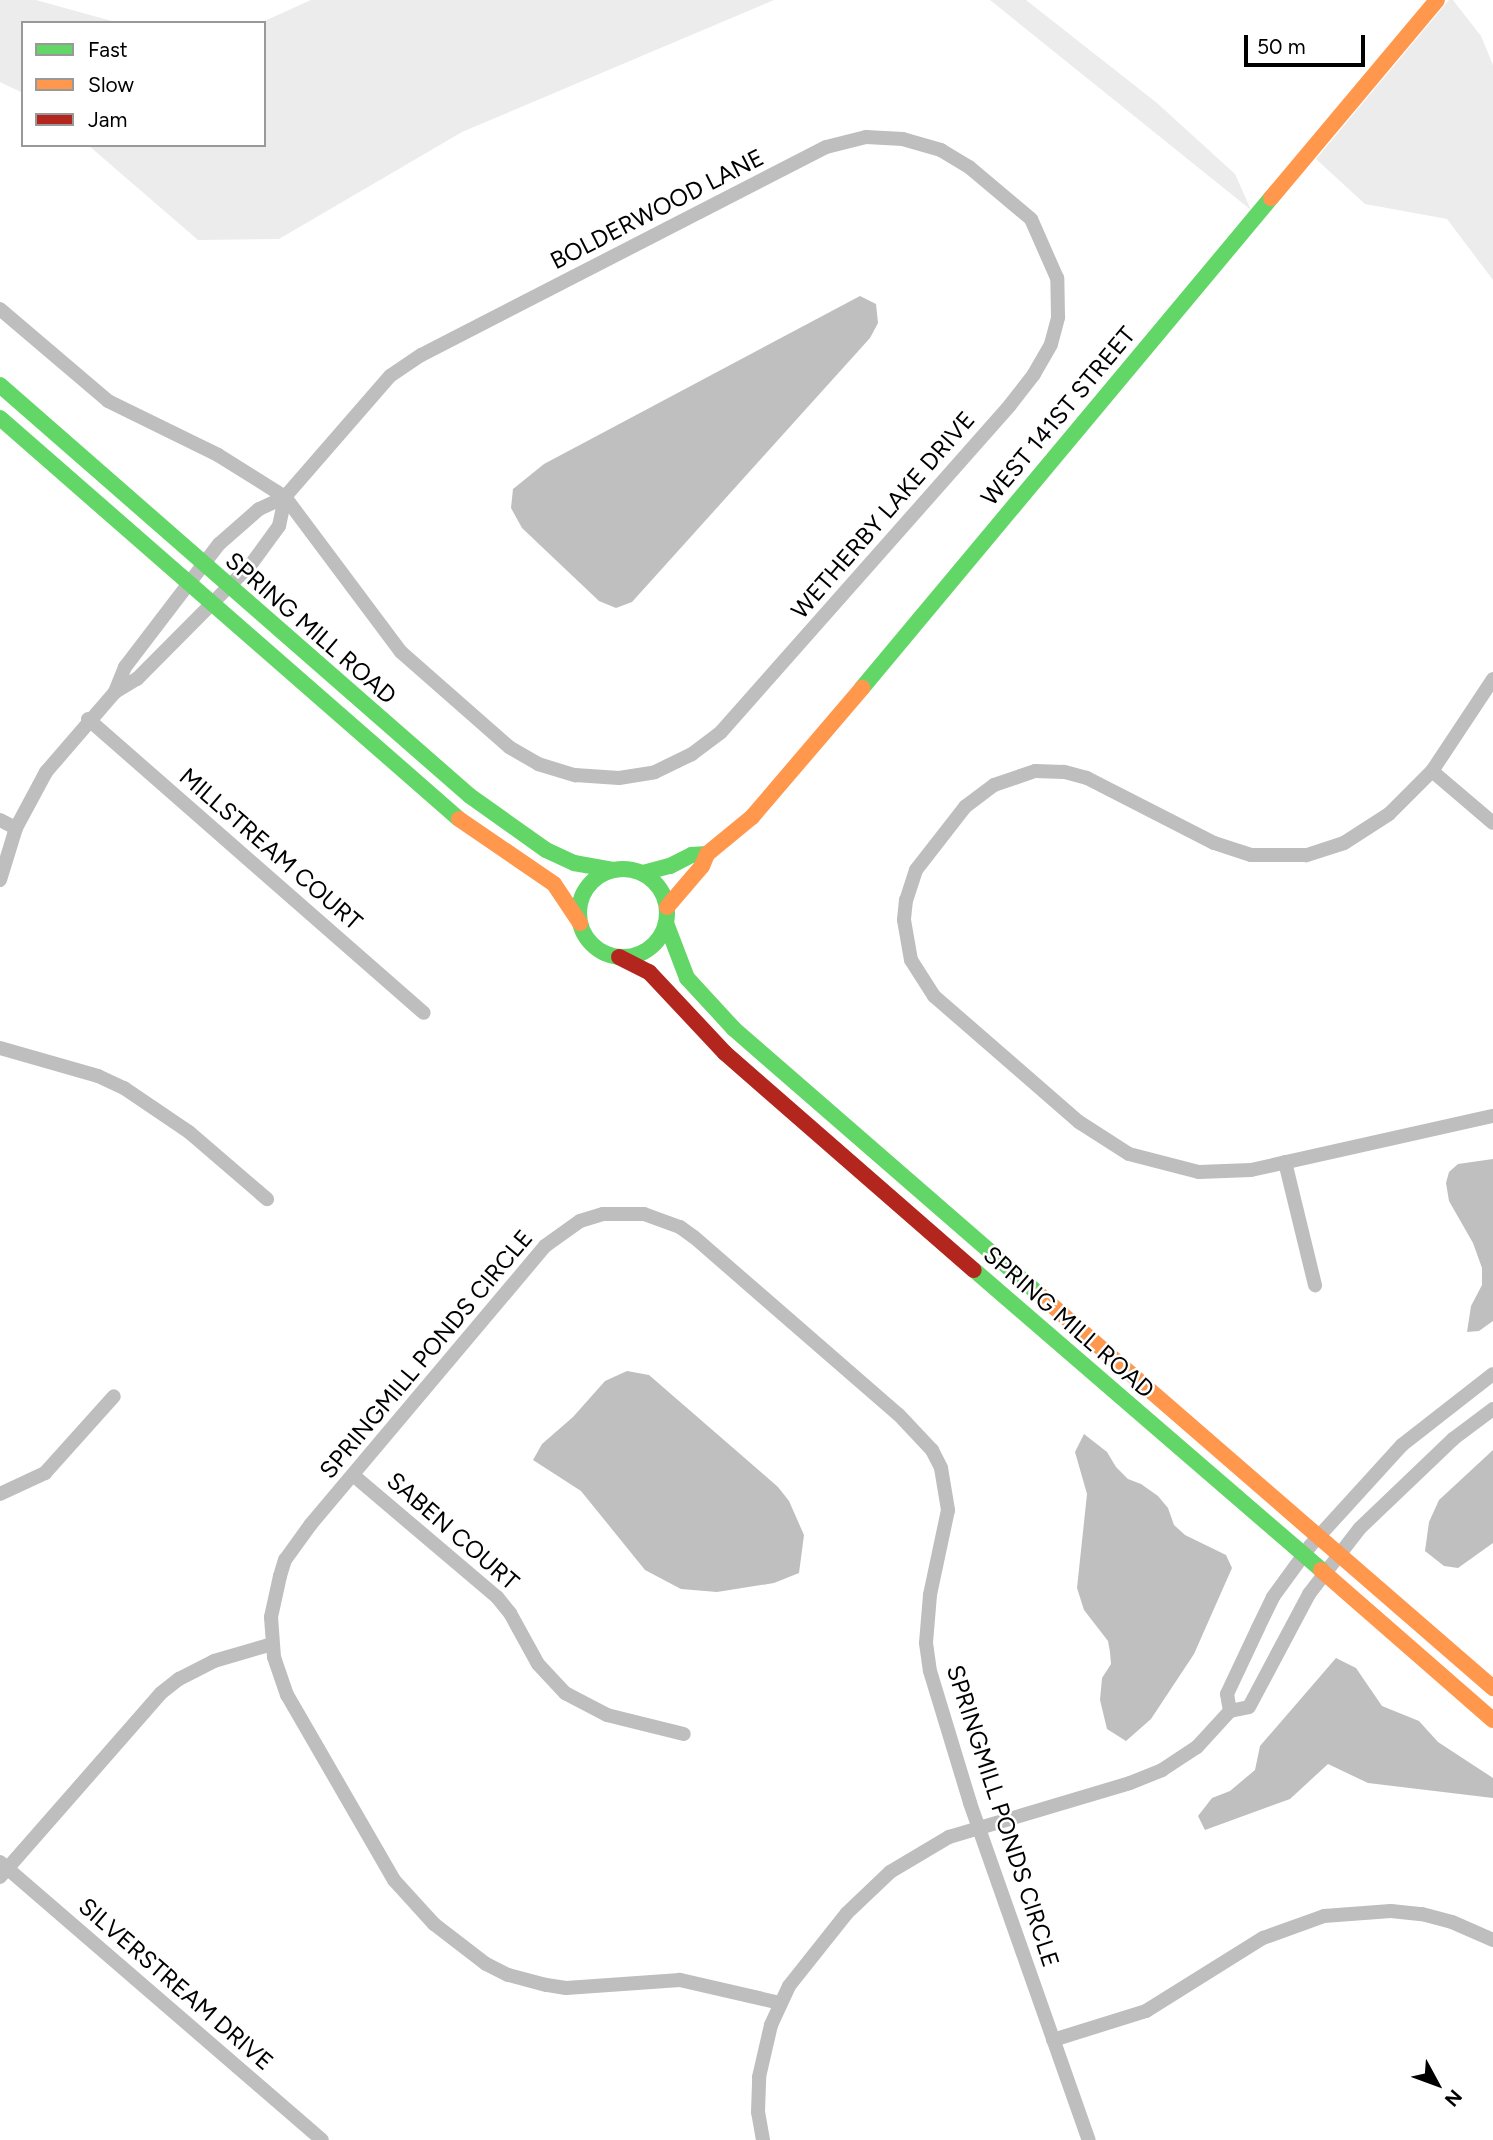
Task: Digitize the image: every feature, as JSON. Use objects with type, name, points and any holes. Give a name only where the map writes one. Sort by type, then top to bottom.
[{"type":"street","name":"WEST 141ST STREET","points":[[667,907],[702,866],[707,855],[752,817],[773,794],[1437,0]]},
{"type":"street","name":"BOLDERWOOD LANE","points":[[115,692],[125,667],[219,544],[259,509],[285,497],[390,376],[421,355],[826,147],[866,137],[903,139],[941,150],[969,167],[1031,219],[1057,278]]},
{"type":"street","name":"WETHERBY LAKE DRIVE","points":[[285,497],[401,652],[509,747],[538,764],[575,775],[619,778],[655,772],[692,754],[722,732],[1034,374],[1051,344],[1058,317],[1057,278]]},
{"type":"street","points":[[0,309],[108,401],[218,456],[285,497]]},
{"type":"street","name":"SPRING MILL ROAD","points":[[0,385],[195,574],[457,818],[546,878],[564,896],[580,923]]},
{"type":"street","name":"SPRING MILL ROAD","points":[[0,418],[494,815],[547,850],[574,863],[614,870]]},
{"type":"street","name":"BOLDERWOOD LANE","points":[[115,692],[138,679],[252,563],[279,526],[285,497]]},
{"type":"street","points":[[1493,679],[1432,771],[1389,814],[1344,843],[1307,855],[1268,858],[1214,843],[1087,778],[1064,772],[1035,771],[995,785],[965,807],[916,870],[906,900],[904,920],[908,950],[921,980],[944,1006],[1079,1122],[1129,1154],[1199,1172],[1251,1170],[1493,1116]]},
{"type":"street","points":[[0,880],[16,828],[46,772],[88,719],[115,692]]},
{"type":"street","name":"MILLSTREAM COURT","points":[[88,719],[424,1013]]},
{"type":"street","points":[[1432,771],[1493,823]]},
{"type":"street","points":[[0,820],[16,828]]},
{"type":"street","name":"WEST 141ST STREET","points":[[643,873],[670,866],[692,855],[707,855]]},
{"type":"street","points":[[628,869],[643,873],[654,881],[667,907],[666,923],[653,945],[631,956],[619,957],[594,946],[580,923],[579,909],[590,884],[614,870],[628,869]]},
{"type":"street","name":"SPRING MILL ROAD","points":[[666,923],[687,978],[734,1029],[1331,1564],[1493,1720]]},
{"type":"street","name":"SPRING MILL ROAD","points":[[619,957],[649,972],[724,1053],[1331,1564],[1493,1688]]},
{"type":"street","points":[[0,1048],[98,1076],[124,1088],[189,1132],[267,1199]]},
{"type":"street","points":[[1285,1163],[1315,1285]]},
{"type":"street","name":"SPRINGMILL PONDS CIRCLE","points":[[780,2003],[680,1980],[566,1988],[509,1975],[486,1964],[434,1924],[394,1880],[287,1695],[272,1644],[271,1617],[285,1560],[545,1246],[580,1221],[603,1214],[644,1214],[680,1227],[899,1415],[932,1450],[941,1468],[948,1510],[930,1595],[926,1643],[940,1709],[1089,2140]]},
{"type":"street","points":[[1230,1711],[1227,1694],[1273,1597],[1310,1545],[1402,1446],[1493,1374]]},
{"type":"street","points":[[0,1494],[45,1473],[114,1396]]},
{"type":"street","points":[[763,2140],[758,2112],[759,2077],[763,2051],[780,2003],[813,1952],[874,1885],[928,1848],[980,1828],[1129,1783],[1162,1770],[1198,1747],[1230,1711],[1249,1707],[1331,1564],[1382,1505],[1453,1438],[1493,1409]]},
{"type":"street","name":"SABEN COURT","points":[[353,1475],[497,1597],[510,1613],[538,1664],[565,1693],[607,1715],[684,1734]]},
{"type":"street","points":[[3,1869],[161,1693],[179,1679],[214,1661],[272,1644]]},
{"type":"street","name":"SILVERSTREAM DRIVE","points":[[3,1869],[322,2140]]},
{"type":"street","points":[[1053,2040],[1146,2011],[1263,1938],[1324,1916],[1391,1911],[1422,1914],[1452,1922],[1493,1940]]},
{"type":"shaded area","points":[[0,0],[36,0],[112,21],[21,21],[21,92],[0,82]]},
{"type":"shaded area","points":[[311,0],[774,0],[462,132],[279,239],[198,240],[90,147],[266,147],[264,21]]},
{"type":"shaded area","points":[[990,0],[1026,0],[1157,103],[1235,174],[1251,210]]},
{"type":"shaded area","points":[[1449,0],[1453,0],[1481,36],[1493,65],[1493,280],[1447,219],[1365,204],[1316,159]]},
{"type":"shaded area","points":[[860,296],[876,304],[878,323],[870,338],[632,602],[616,608],[599,601],[522,528],[511,508],[513,489],[544,464]]},
{"type":"shaded area","points":[[1493,1159],[1493,1321],[1479,1331],[1467,1332],[1471,1306],[1482,1285],[1482,1268],[1473,1243],[1449,1201],[1446,1183],[1449,1172],[1458,1164]]},
{"type":"shaded area","points":[[627,1371],[649,1375],[778,1487],[789,1501],[804,1535],[799,1573],[774,1583],[717,1592],[681,1589],[645,1570],[581,1491],[533,1460],[542,1444],[573,1417],[605,1381]]},
{"type":"shaded area","points":[[1084,1434],[1107,1452],[1116,1467],[1128,1479],[1158,1496],[1168,1508],[1174,1525],[1185,1535],[1226,1555],[1232,1568],[1194,1654],[1151,1719],[1126,1741],[1107,1729],[1100,1700],[1102,1678],[1111,1664],[1108,1641],[1084,1610],[1077,1588],[1087,1494],[1075,1452]]},
{"type":"shaded area","points":[[1493,1450],[1493,1543],[1458,1568],[1444,1566],[1425,1551],[1429,1522],[1439,1500]]},
{"type":"shaded area","points":[[1336,1658],[1356,1668],[1382,1706],[1419,1721],[1438,1742],[1493,1778],[1493,1798],[1368,1783],[1328,1764],[1290,1799],[1205,1830],[1198,1816],[1212,1798],[1230,1791],[1255,1770],[1260,1746]]},
{"type":"traffic: fast","points":[[862,688],[1271,198]]},
{"type":"traffic: fast","points":[[0,385],[470,796],[546,850],[574,863],[614,870]]},
{"type":"traffic: fast","points":[[0,418],[459,819]]},
{"type":"traffic: fast","points":[[643,873],[670,866],[692,855],[707,854]]},
{"type":"traffic: fast","points":[[623,869],[640,873],[654,882],[663,896],[667,913],[663,930],[654,944],[640,953],[623,957],[606,953],[592,944],[583,930],[579,913],[583,896],[592,882],[606,873],[623,869]]},
{"type":"traffic: fast","points":[[666,923],[687,978],[734,1029],[1040,1295]]},
{"type":"traffic: fast","points":[[974,1270],[1321,1570]]},
{"type":"traffic: slow","points":[[1271,198],[1437,0]]},
{"type":"traffic: slow","points":[[667,907],[702,866],[707,854],[752,817],[862,688]]},
{"type":"traffic: slow","points":[[459,819],[554,884],[580,923]]},
{"type":"traffic: slow","points":[[1040,1295],[1493,1688]]},
{"type":"traffic: slow","points":[[1321,1570],[1493,1720]]},
{"type":"traffic: jam","points":[[619,957],[649,972],[725,1053],[974,1270]]}]
